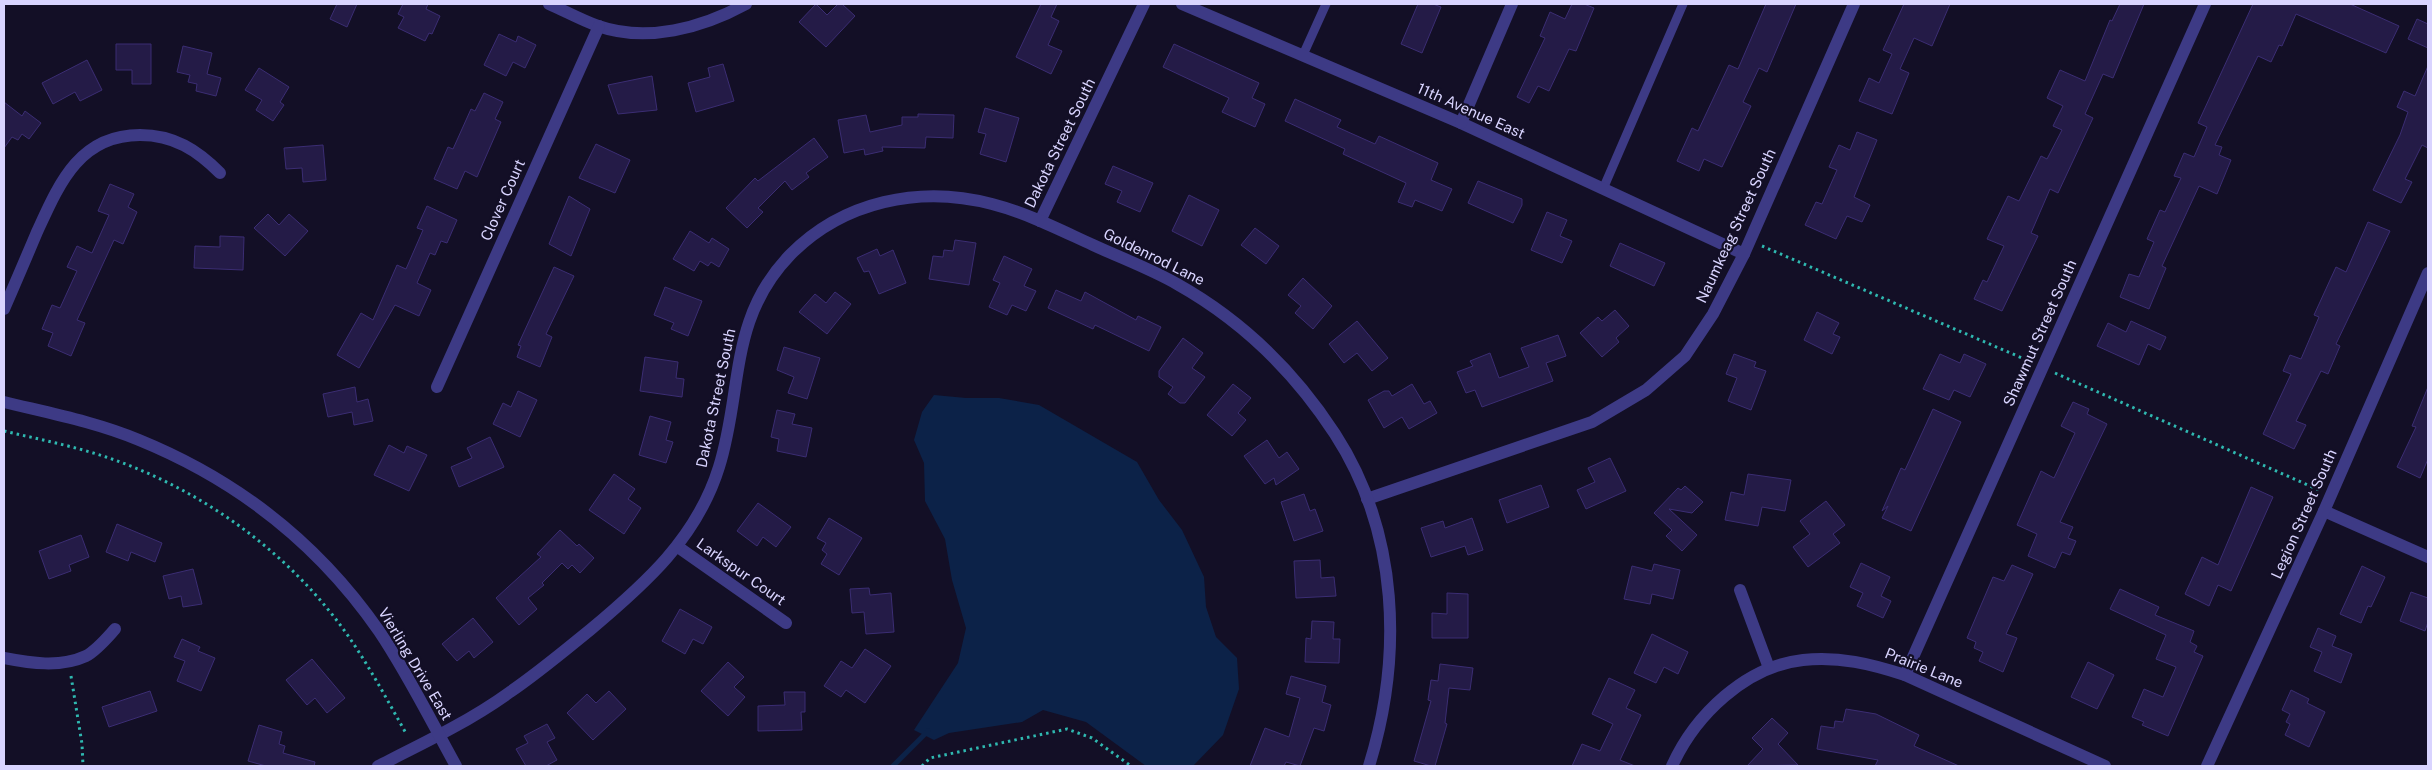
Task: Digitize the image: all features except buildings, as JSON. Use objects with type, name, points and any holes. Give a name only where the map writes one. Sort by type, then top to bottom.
[{"type":"street","points":[[549,4],[599,26],[627,32],[676,30],[702,24],[746,4]]},
{"type":"street","name":"Dakota Street South","points":[[378,766],[414,748],[506,695],[550,663],[634,594],[678,547],[694,524],[719,469],[726,441],[737,367],[751,314],[776,270],[793,252],[818,231],[863,207],[894,198],[927,195],[955,196],[995,204],[1040,221],[1144,4]]},
{"type":"street","name":"11th Avenue East","points":[[1182,4],[1462,123],[1744,254]]},
{"type":"street","points":[[1462,123],[1512,4]]},
{"type":"street","name":"Naumkeag Street South","points":[[1367,498],[1592,422],[1646,390],[1685,356],[1713,314],[1744,254],[1854,4]]},
{"type":"street","name":"Shawmut Street South","points":[[1905,675],[2205,4]]},
{"type":"street","name":"Clover Court","points":[[437,387],[599,26]]},
{"type":"street","points":[[4,309],[55,193],[79,158],[95,146],[113,139],[134,135],[154,135],[180,142],[194,150],[220,173]]},
{"type":"street","name":"Goldenrod Lane","points":[[1040,221],[1174,282],[1233,320],[1255,338],[1290,373],[1313,401],[1338,438],[1367,498],[1386,570],[1391,626],[1388,687],[1369,766]]},
{"type":"street","name":"Legion Street South","points":[[2207,766],[2324,511],[2428,273]]},
{"type":"street","name":"Vierling Drive East","points":[[4,402],[101,427],[138,439],[225,482],[260,506],[323,562],[352,595],[379,631],[456,766]]},
{"type":"street","points":[[2324,511],[2428,557]]},
{"type":"street","name":"Larkspur Court","points":[[678,547],[786,623]]},
{"type":"street","points":[[1740,590],[1769,668]]},
{"type":"street","points":[[4,658],[42,663],[86,656],[115,629]]},
{"type":"street","name":"Prairie Lane","points":[[1672,766],[1686,740],[1714,705],[1732,691],[1769,668],[1802,660],[1837,659],[1870,664],[1905,675],[2105,766]]},
{"type":"lane","points":[[1303,56],[1326,4]]},
{"type":"lane","points":[[1603,189],[1683,4]]},
{"type":"path","points":[[4,430],[107,457],[141,471],[222,514],[255,538],[292,571],[326,607],[359,651],[414,748]]},
{"type":"path","points":[[69,660],[82,744],[83,766]]},
{"type":"path","points":[[922,766],[930,758],[1067,729],[1092,738],[1131,766]]},
{"type":"water","points":[[934,395],[966,398],[999,398],[1039,405],[1137,462],[1159,500],[1182,530],[1204,577],[1206,607],[1216,637],[1237,658],[1239,689],[1223,735],[1193,766],[1146,766],[1086,722],[1043,710],[1022,722],[949,733],[934,740],[914,730],[958,663],[966,628],[952,580],[945,539],[925,501],[924,463],[914,440],[922,412]]},
{"type":"waterway","points":[[893,766],[928,731]]}]
